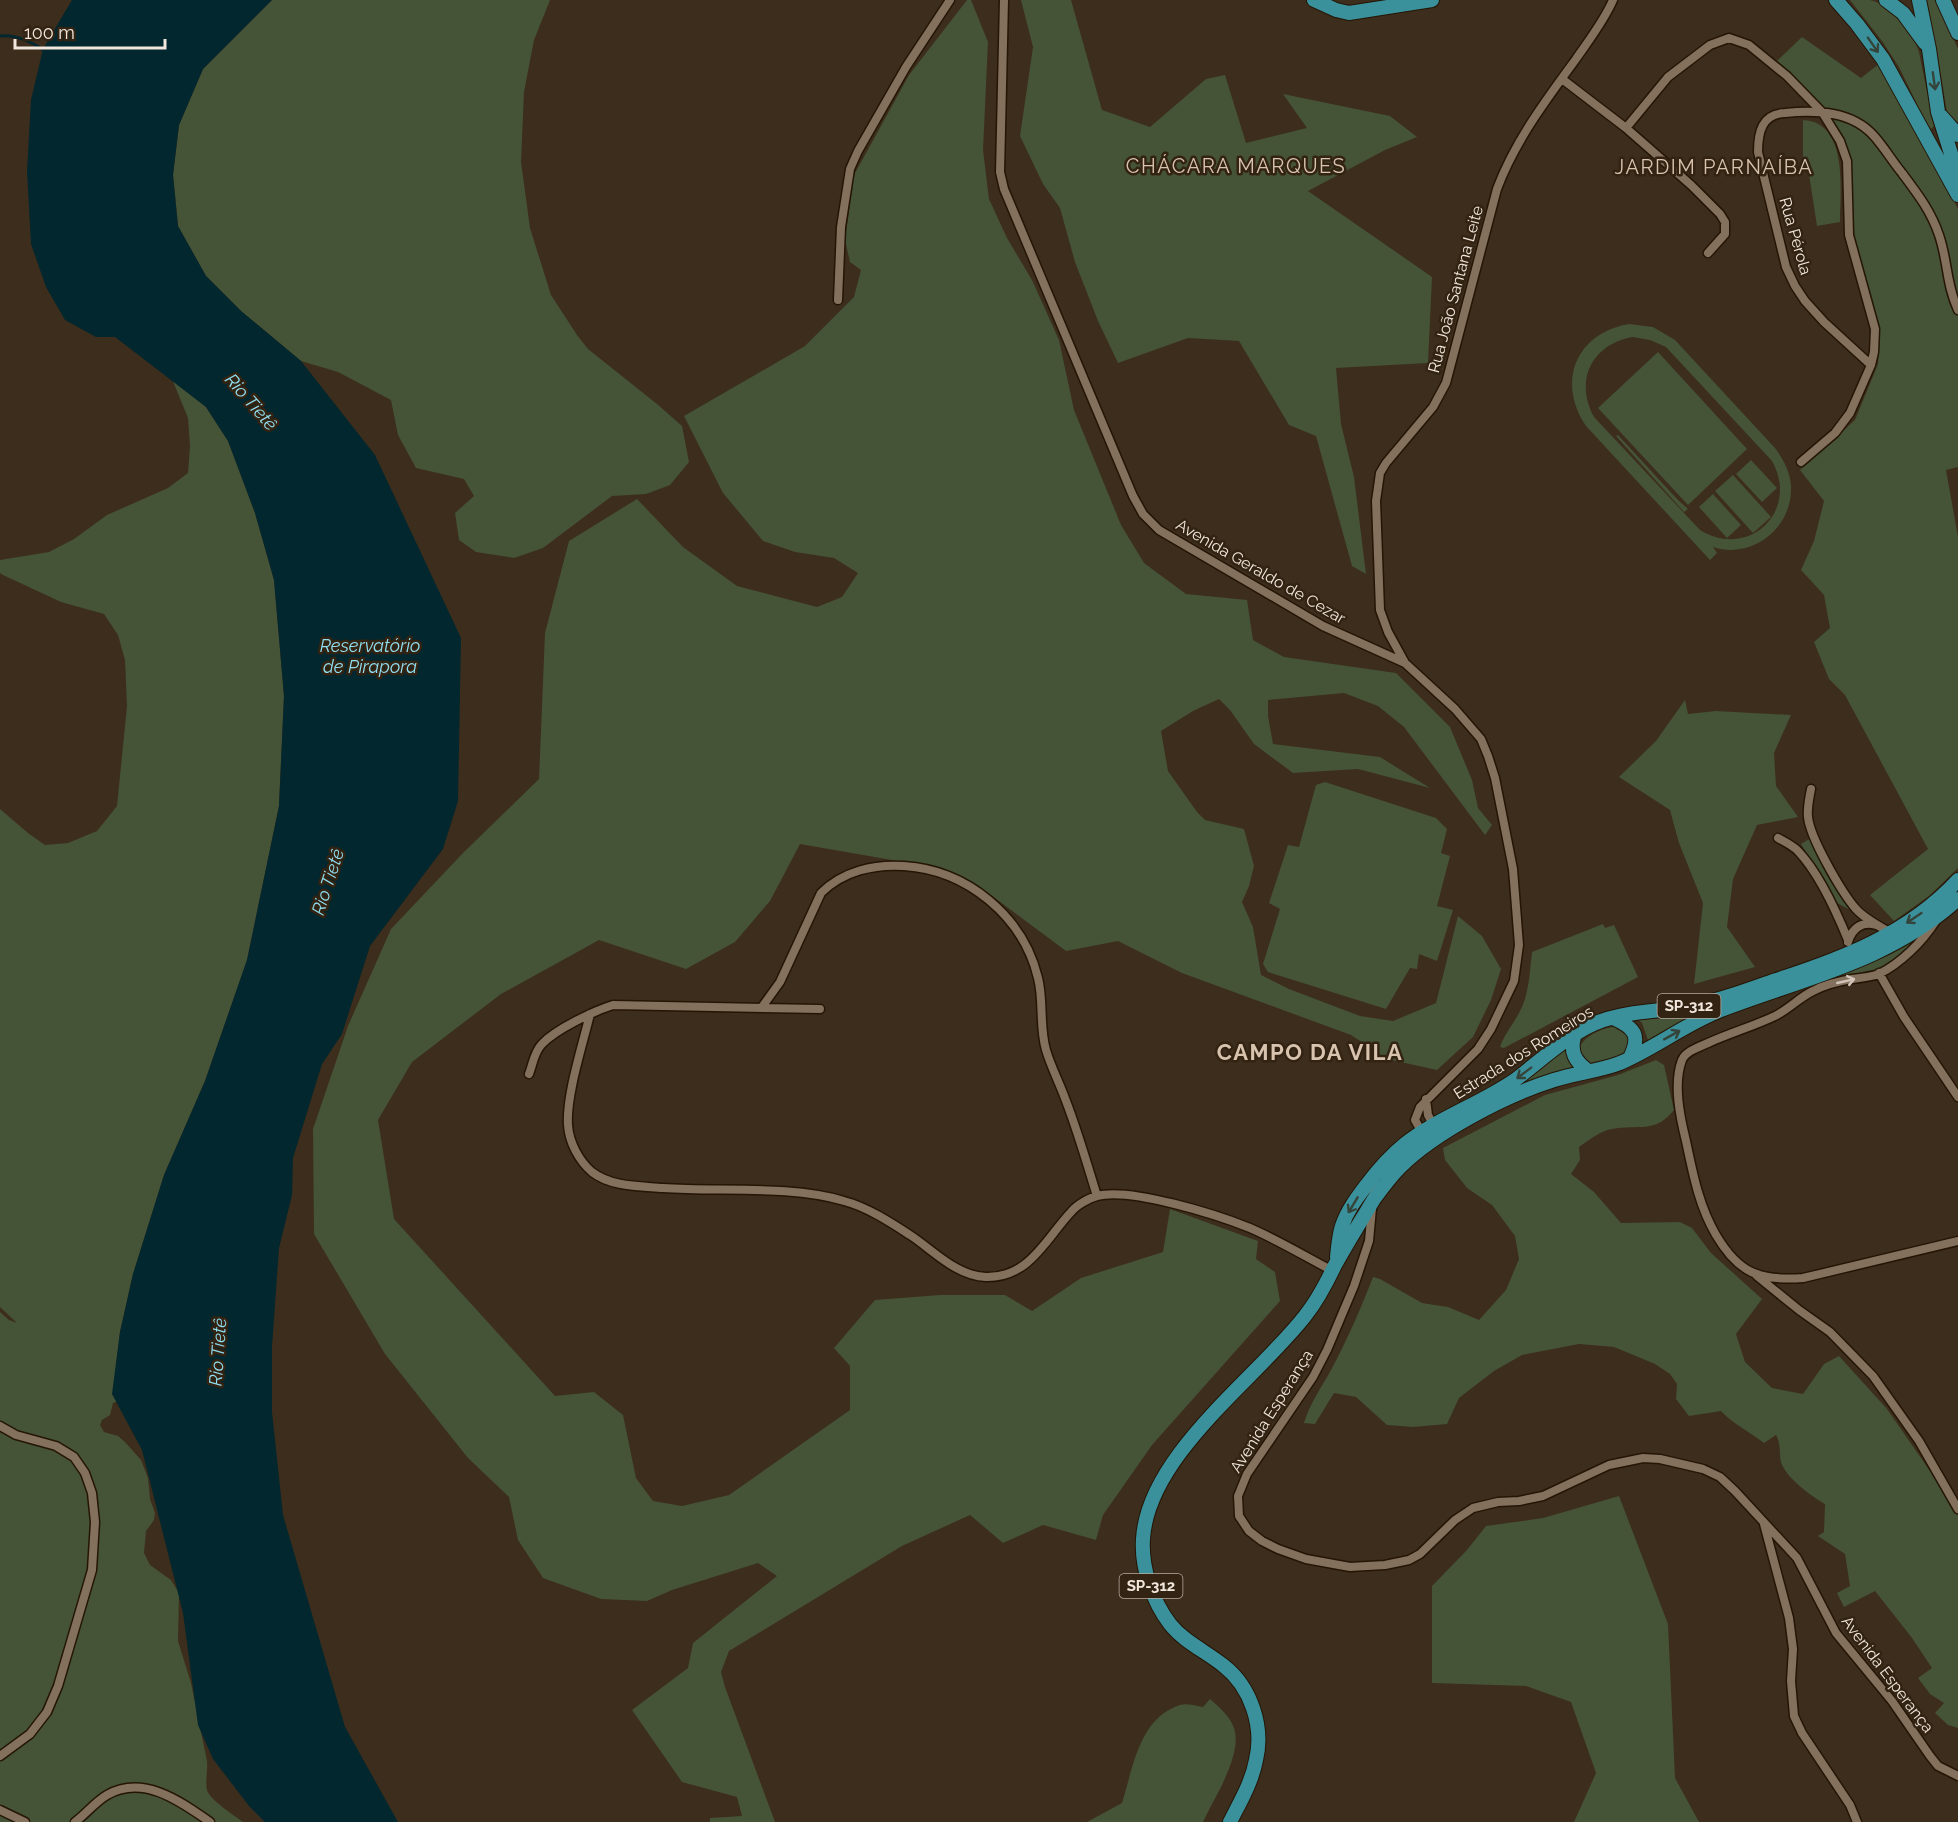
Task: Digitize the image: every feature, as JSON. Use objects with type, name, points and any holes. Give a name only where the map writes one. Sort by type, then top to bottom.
[{"type":"main road","points":[[1314,0],[1349,13],[1432,0]]},
{"type":"main road","points":[[1836,0],[1883,58],[1958,195]]},
{"type":"main road","points":[[1886,0],[1903,13],[1929,50]]},
{"type":"main road","points":[[1919,0],[1938,112],[1958,176]]},
{"type":"main road","points":[[1943,0],[1958,33]]},
{"type":"main road","points":[[1938,112],[1955,129]]},
{"type":"main road","name":"Estrada dos Romeiros","points":[[1230,1822],[1249,1785],[1257,1759],[1257,1720],[1243,1688],[1226,1666],[1191,1643],[1171,1625],[1152,1590],[1143,1554],[1149,1510],[1167,1472],[1192,1437],[1276,1351],[1307,1314],[1374,1199],[1399,1168],[1432,1134],[1514,1081],[1595,1023],[1627,1014],[1694,1006],[1845,956],[1917,917],[1958,880]]},
{"type":"main road","name":"Estrada dos Romeiros","points":[[1334,1268],[1341,1228],[1349,1209],[1375,1173],[1391,1156],[1534,1086],[1612,1065],[1630,1058],[1705,1017],[1880,952],[1938,917],[1958,899]]},
{"type":"main road","points":[[1613,1018],[1635,1032],[1636,1042],[1630,1058]]},
{"type":"main road","points":[[1574,1037],[1572,1051],[1580,1065],[1587,1070]]},
{"type":"street","points":[[838,300],[841,227],[850,170],[858,151],[906,67],[950,0]]},
{"type":"street","name":"Avenida Geraldo de Cezar","points":[[1004,0],[1000,172],[1004,189],[1133,496],[1143,514],[1159,530],[1323,626],[1405,663],[1455,710],[1481,739],[1488,756],[1514,869],[1519,922],[1519,945],[1514,981],[1491,1029],[1478,1049],[1426,1100]]},
{"type":"street","name":"Rua João Santana Leite","points":[[1405,663],[1388,632],[1380,610],[1376,501],[1380,473],[1441,394],[1451,366],[1497,189],[1506,164],[1526,131],[1601,23],[1613,0]]},
{"type":"street","points":[[1626,128],[1668,77],[1710,45],[1729,38],[1737,39],[1759,52],[1804,93],[1822,112],[1840,141],[1847,161],[1849,235],[1876,340],[1871,365],[1856,402],[1844,423],[1801,462]]},
{"type":"street","points":[[1562,79],[1626,128],[1691,185],[1720,214],[1725,222],[1725,234],[1708,253]]},
{"type":"street","points":[[1822,112],[1850,119],[1874,135],[1928,207],[1940,237],[1947,280],[1958,310]]},
{"type":"street","name":"Rua Pérola","points":[[1822,112],[1783,113],[1766,119],[1758,138],[1758,152],[1786,267],[1795,286],[1824,322],[1871,365]]},
{"type":"street","points":[[1811,789],[1808,807],[1810,828],[1830,868],[1856,909],[1891,933]]},
{"type":"street","points":[[1778,838],[1792,846],[1807,862],[1831,902],[1848,940]]},
{"type":"street","points":[[762,1007],[780,982],[821,893],[831,883],[851,873],[889,865],[922,867],[954,877],[981,894],[1000,911],[1018,932],[1030,956],[1038,978],[1043,1036],[1047,1051],[1078,1134],[1097,1196]]},
{"type":"street","points":[[1938,917],[1920,941],[1879,973],[1844,980],[1813,991],[1784,1011],[1688,1053],[1683,1060],[1678,1094],[1679,1110],[1694,1182],[1706,1219],[1721,1243],[1735,1259],[1830,1332],[1873,1376],[1919,1441],[1958,1509]]},
{"type":"street","points":[[1845,956],[1848,940],[1856,927],[1870,923],[1877,925]]},
{"type":"street","points":[[1879,973],[1904,1017],[1958,1097]]},
{"type":"street","points":[[1796,984],[1813,991]]},
{"type":"street","points":[[530,1074],[536,1052],[542,1044],[590,1014],[614,1005],[820,1008]]},
{"type":"street","points":[[590,1014],[569,1105],[568,1126],[573,1145],[582,1161],[593,1172],[606,1179],[639,1186],[798,1193],[834,1197],[866,1209],[910,1235],[955,1267],[982,1277],[996,1277],[1023,1266],[1034,1258],[1073,1209],[1097,1196],[1127,1195],[1189,1207],[1251,1228],[1334,1268]]},
{"type":"street","points":[[1426,1100],[1416,1113],[1417,1125],[1432,1134]]},
{"type":"street","points":[[1426,1100],[1432,1134]]},
{"type":"street","name":"Avenida Esperança","points":[[1375,1173],[1369,1241],[1354,1286],[1313,1377],[1246,1474],[1238,1496],[1237,1508],[1242,1524],[1262,1541],[1306,1559],[1350,1567],[1371,1566],[1409,1560],[1420,1554],[1455,1520],[1473,1508],[1543,1496],[1609,1465],[1643,1458],[1681,1463],[1703,1469],[1720,1477],[1736,1491],[1797,1558],[1836,1633],[1892,1701],[1938,1766],[1958,1776]]},
{"type":"street","points":[[1756,1276],[1780,1279],[1803,1278],[1958,1241]]},
{"type":"street","points":[[0,1426],[16,1435],[56,1446],[74,1457],[85,1473],[92,1493],[95,1522],[92,1570],[58,1686],[47,1712],[30,1734],[0,1756]]},
{"type":"street","points":[[1762,1521],[1790,1618],[1794,1716],[1802,1733],[1850,1806],[1857,1822]]},
{"type":"street","points":[[75,1822],[104,1796],[116,1790],[131,1788],[149,1789],[175,1798],[210,1822]]},
{"type":"street","points":[[0,1810],[25,1822]]},
{"type":"green space","points":[[272,0],[550,0],[534,40],[524,92],[521,162],[530,228],[551,295],[577,335],[588,349],[682,426],[689,462],[670,485],[646,494],[612,496],[543,548],[514,558],[476,552],[459,540],[455,513],[474,496],[464,479],[416,468],[398,435],[391,400],[338,372],[301,361],[241,311],[206,276],[178,226],[173,175],[179,125],[203,69]]},
{"type":"green space","points":[[967,0],[971,0],[988,42],[983,150],[989,199],[1007,238],[1032,280],[1059,340],[1074,410],[1121,525],[1144,563],[1186,594],[1247,600],[1253,640],[1284,657],[1396,673],[1450,727],[1472,780],[1478,808],[1492,825],[1485,835],[1404,727],[1378,706],[1344,693],[1268,700],[1268,716],[1273,744],[1380,757],[1430,788],[1358,769],[1293,773],[1254,744],[1230,710],[1219,699],[1193,711],[1161,731],[1168,771],[1197,812],[1205,820],[1244,829],[1254,866],[1242,902],[1253,927],[1261,975],[1289,989],[1360,1016],[1393,1021],[1436,1003],[1458,916],[1482,936],[1501,969],[1491,1000],[1473,1037],[1437,1070],[1387,1059],[1351,1035],[1182,973],[1118,941],[1066,951],[976,884],[932,867],[800,844],[770,901],[735,942],[686,969],[599,940],[501,994],[412,1062],[378,1120],[394,1219],[555,1396],[594,1392],[623,1415],[636,1478],[653,1501],[682,1506],[729,1495],[850,1410],[850,1366],[834,1348],[875,1300],[940,1295],[1005,1295],[1032,1311],[1081,1278],[1163,1252],[1170,1209],[1258,1241],[1256,1259],[1275,1272],[1280,1301],[1152,1445],[1103,1515],[1096,1540],[1043,1525],[1003,1543],[970,1515],[902,1546],[729,1651],[721,1672],[725,1687],[775,1822],[710,1822],[710,1818],[742,1816],[737,1797],[682,1782],[632,1710],[688,1668],[693,1643],[777,1576],[758,1563],[672,1590],[647,1601],[601,1599],[543,1578],[518,1540],[509,1497],[468,1458],[385,1354],[314,1234],[313,1129],[348,1026],[391,929],[463,853],[539,779],[545,633],[569,541],[637,499],[683,547],[737,586],[817,607],[842,597],[858,573],[834,558],[795,552],[763,541],[723,493],[684,416],[805,346],[854,297],[861,270],[850,262],[845,240],[854,175],[909,75]]},
{"type":"green space","points":[[1021,0],[1071,0],[1102,110],[1150,127],[1206,79],[1225,75],[1246,143],[1307,128],[1283,94],[1390,116],[1417,137],[1385,150],[1308,191],[1432,277],[1428,363],[1336,368],[1341,424],[1354,477],[1366,574],[1352,566],[1316,436],[1289,425],[1239,341],[1188,338],[1118,363],[1098,321],[1075,262],[1060,208],[1043,184],[1020,136],[1033,47]]},
{"type":"green space","points":[[1850,0],[1870,0],[1879,3],[1894,13],[1907,27],[1919,52],[1934,126],[1931,129],[1899,67]]},
{"type":"green space","points":[[1923,0],[1936,0],[1958,49],[1958,122],[1951,120],[1947,112],[1937,52]]},
{"type":"green space","points":[[1802,37],[1861,78],[1880,63],[1958,209],[1958,467],[1946,470],[1958,537],[1958,868],[1929,896],[1894,921],[1870,895],[1928,849],[1845,695],[1829,679],[1814,642],[1830,628],[1824,595],[1801,570],[1814,541],[1824,501],[1800,470],[1855,420],[1878,364],[1880,336],[1854,251],[1851,160],[1844,140],[1821,104],[1777,61]]},
{"type":"green space","points":[[1803,120],[1818,124],[1828,132],[1835,145],[1839,160],[1840,222],[1817,226],[1808,168],[1803,168]]},
{"type":"green space","points":[[1629,324],[1653,327],[1675,340],[1775,448],[1789,475],[1790,501],[1785,515],[1767,537],[1742,549],[1728,550],[1713,547],[1717,553],[1710,560],[1586,426],[1577,409],[1572,377],[1576,362],[1584,349],[1611,329]],"holes":[[[1633,337],[1650,340],[1666,347],[1772,461],[1779,480],[1779,497],[1774,513],[1765,526],[1752,535],[1736,539],[1718,538],[1700,530],[1594,417],[1586,390],[1587,377],[1597,356],[1607,347],[1619,341]]]},
{"type":"green space","points":[[1658,352],[1747,449],[1688,505],[1598,408]]},
{"type":"green space","points":[[172,379],[206,407],[228,441],[255,513],[274,580],[284,696],[279,806],[247,960],[205,1081],[164,1175],[133,1274],[120,1332],[113,1393],[120,1400],[113,1403],[110,1415],[102,1420],[100,1425],[104,1432],[118,1436],[125,1442],[141,1460],[148,1478],[150,1499],[155,1513],[154,1520],[146,1531],[144,1553],[150,1565],[171,1580],[179,1593],[178,1641],[191,1683],[207,1761],[207,1790],[217,1802],[243,1822],[0,1822],[0,1312],[9,1320],[17,1323],[0,1307],[0,809],[45,845],[68,843],[97,831],[117,806],[127,706],[125,660],[118,635],[104,614],[61,602],[3,575],[0,573],[0,560],[49,552],[74,539],[107,515],[168,488],[188,473],[190,446],[188,418]]},
{"type":"green space","points":[[1618,435],[1688,509],[1684,512],[1616,436]]},
{"type":"green space","points":[[1751,460],[1777,488],[1762,502],[1736,474]]},
{"type":"green space","points":[[1733,475],[1771,517],[1753,533],[1715,491]]},
{"type":"green space","points":[[1713,494],[1741,525],[1727,538],[1699,507]]},
{"type":"green space","points":[[1685,700],[1688,714],[1716,711],[1791,715],[1774,753],[1776,786],[1798,817],[1757,825],[1733,879],[1727,927],[1755,967],[1694,984],[1703,903],[1679,843],[1670,810],[1619,777],[1656,741]]},
{"type":"green space","points":[[1325,782],[1436,818],[1447,829],[1441,853],[1450,856],[1437,906],[1453,910],[1437,961],[1419,954],[1417,969],[1410,968],[1386,1009],[1268,972],[1263,964],[1280,909],[1269,903],[1288,845],[1299,847],[1316,785]]},
{"type":"green space","points":[[1811,838],[1852,911],[1837,903],[1801,844]]},
{"type":"green space","points":[[1603,924],[1605,928],[1614,925],[1638,977],[1504,1048],[1500,1047],[1524,1003],[1532,952]]},
{"type":"green space","points":[[1922,934],[1906,952],[1873,972],[1834,980],[1825,978],[1888,955]]},
{"type":"green space","points":[[1696,1016],[1649,1043],[1639,1020]]},
{"type":"green space","points":[[1620,1026],[1631,1031],[1626,1055],[1594,1065],[1583,1060],[1578,1049],[1586,1039],[1602,1030]]},
{"type":"green space","points":[[1566,1046],[1579,1069],[1526,1081],[1526,1079]]},
{"type":"green space","points":[[1656,1060],[1664,1065],[1674,1110],[1667,1118],[1653,1125],[1612,1129],[1595,1136],[1579,1147],[1580,1160],[1571,1174],[1594,1192],[1621,1223],[1680,1222],[1692,1228],[1711,1253],[1762,1299],[1736,1334],[1745,1362],[1772,1388],[1803,1394],[1824,1364],[1839,1356],[1887,1409],[1958,1516],[1958,1728],[1948,1725],[1935,1713],[1944,1703],[1930,1694],[1918,1678],[1932,1668],[1875,1591],[1844,1607],[1837,1593],[1850,1586],[1845,1554],[1818,1536],[1824,1532],[1825,1504],[1806,1492],[1788,1474],[1781,1462],[1776,1435],[1764,1443],[1721,1411],[1689,1416],[1676,1399],[1677,1384],[1670,1374],[1655,1364],[1614,1347],[1579,1344],[1522,1355],[1494,1371],[1459,1398],[1447,1424],[1413,1427],[1387,1425],[1356,1397],[1334,1393],[1315,1424],[1304,1423],[1348,1336],[1373,1277],[1422,1303],[1448,1307],[1479,1320],[1506,1290],[1519,1259],[1515,1236],[1492,1205],[1467,1188],[1445,1160],[1443,1148],[1545,1095],[1618,1075]]},
{"type":"green space","points":[[1619,1496],[1668,1624],[1675,1778],[1699,1822],[1574,1822],[1596,1773],[1571,1702],[1526,1686],[1432,1683],[1432,1586],[1467,1550],[1486,1526],[1543,1518]]},
{"type":"green space","points":[[1210,1699],[1230,1720],[1236,1739],[1226,1776],[1203,1822],[1087,1822],[1122,1803],[1134,1760],[1147,1732],[1155,1721],[1180,1705],[1203,1707]]},
{"type":"water","name":"Reservatório de Pirapora","points":[[72,0],[272,0],[203,69],[179,125],[173,175],[178,226],[206,276],[241,311],[301,361],[375,455],[461,638],[458,801],[443,849],[370,946],[342,1034],[322,1064],[293,1158],[292,1195],[279,1248],[272,1347],[272,1412],[283,1515],[345,1727],[398,1822],[265,1822],[249,1806],[213,1759],[198,1725],[183,1613],[142,1450],[112,1394],[120,1332],[133,1274],[164,1175],[205,1081],[247,960],[279,806],[284,696],[274,580],[255,513],[228,441],[206,407],[115,337],[96,337],[65,320],[46,287],[31,244],[27,171],[31,100],[43,49]]},
{"type":"waterway","points":[[0,36],[24,39],[45,51]]},
{"type":"district","name":"CHÁCARA MARQUES","points":[[1236,166]]},
{"type":"district","name":"JARDIM PARNAÍBA","points":[[1714,167]]},
{"type":"district","name":"CAMPO DA VILA","points":[[1310,1052]]},
{"type":"water label","name":"Rio Tietê","points":[[251,402]]},
{"type":"water label","name":"Rio Tietê","points":[[328,882]]},
{"type":"water label","name":"Rio Tietê","points":[[218,1352]]}]
